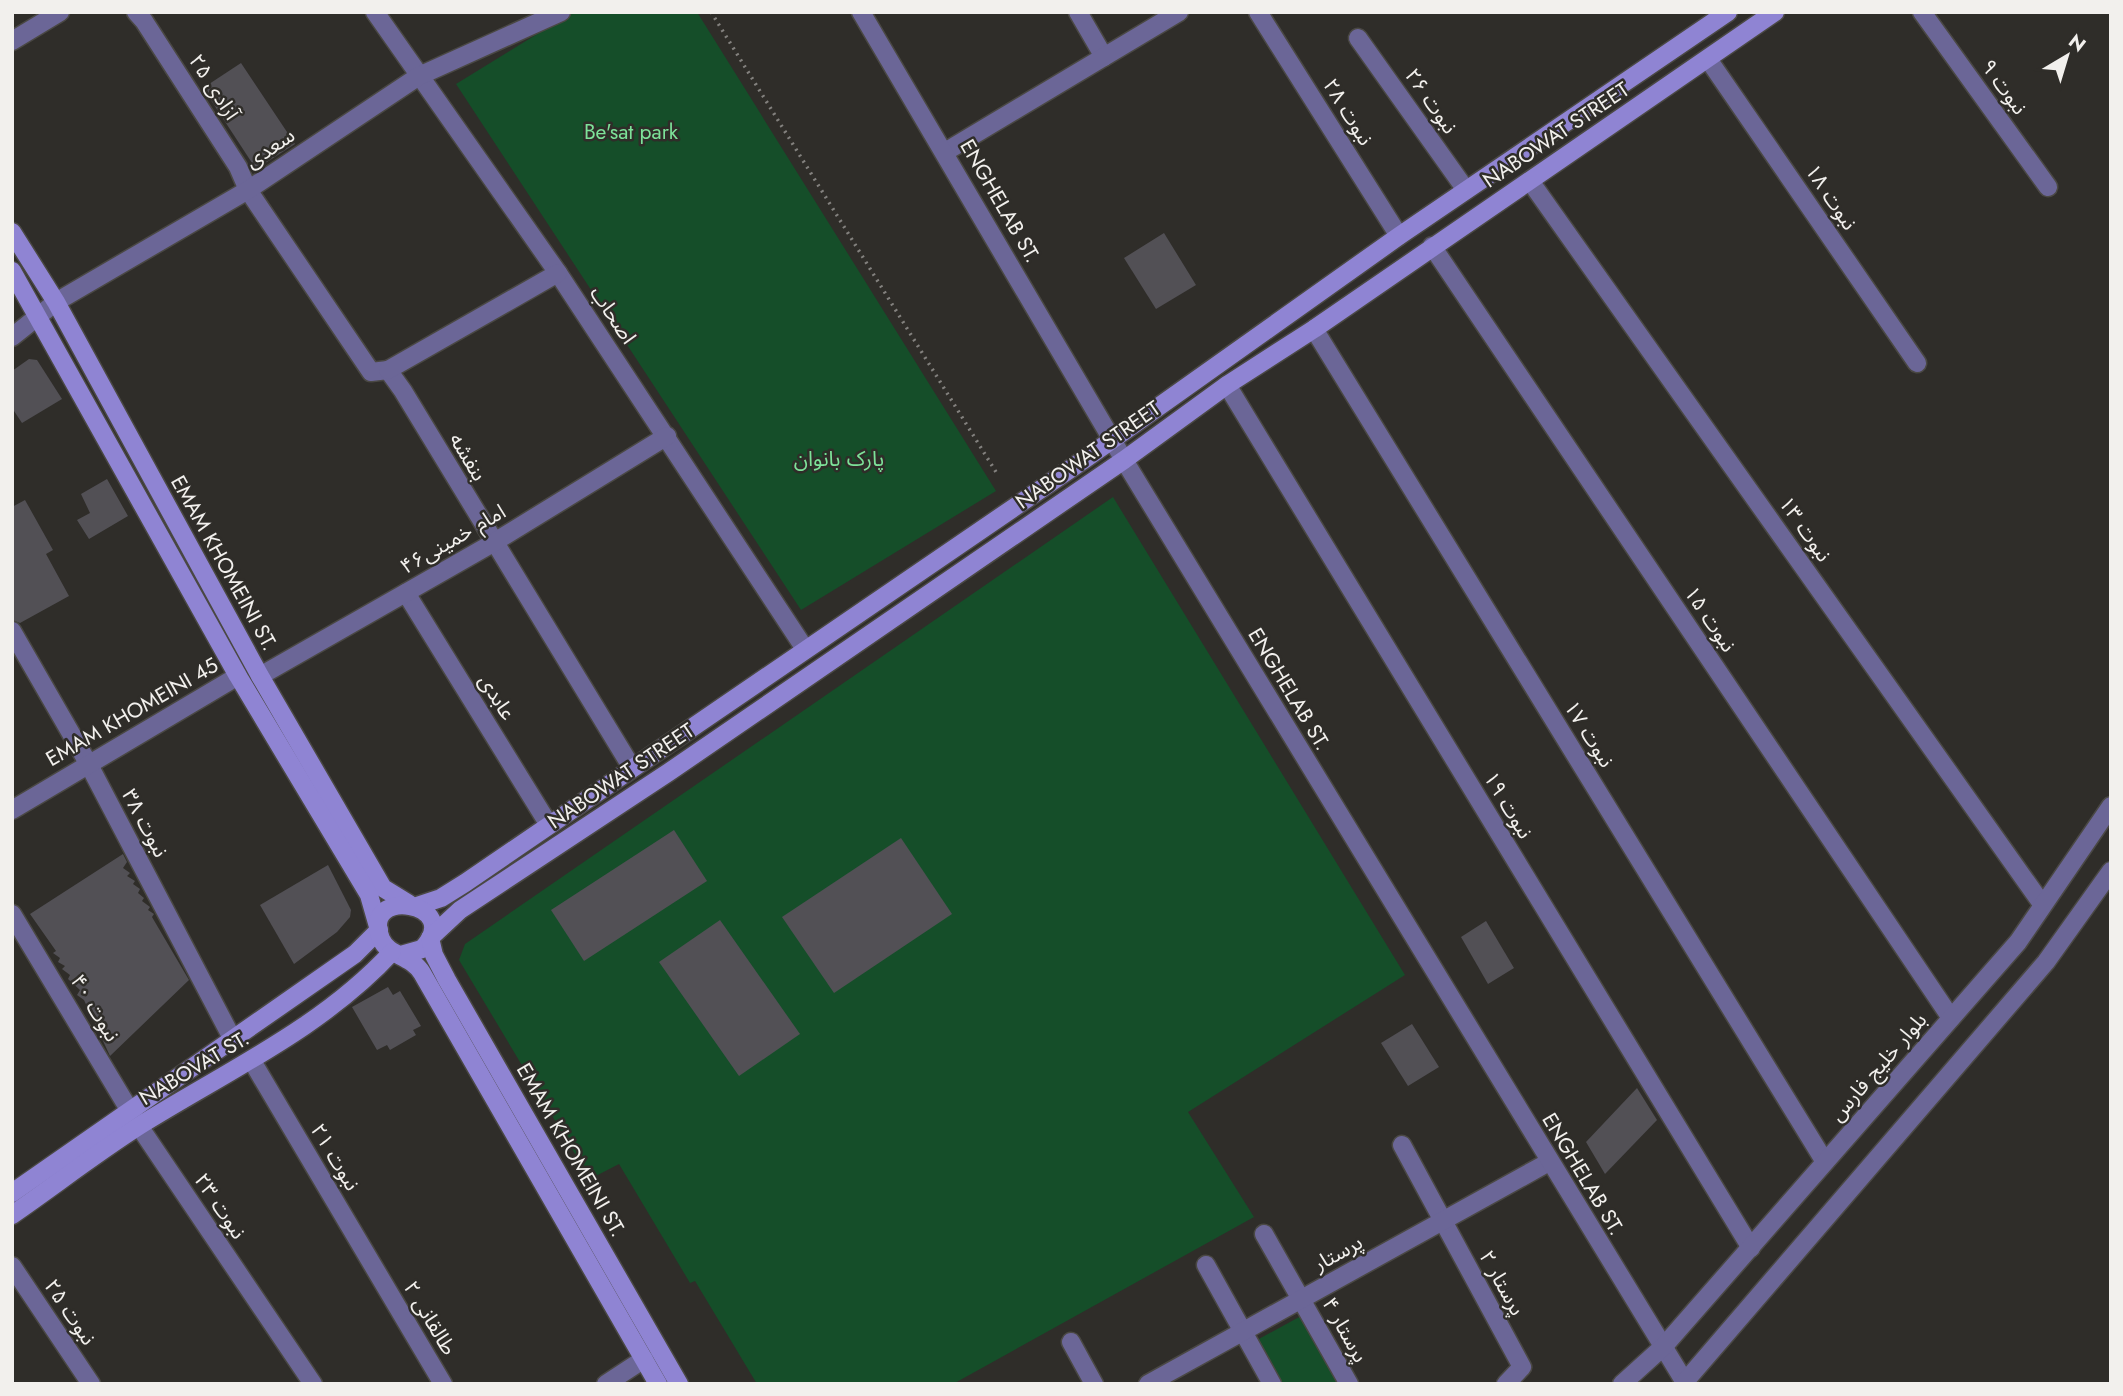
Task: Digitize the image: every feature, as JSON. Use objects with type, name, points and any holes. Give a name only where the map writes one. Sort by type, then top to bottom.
[{"type":"main road","name":"NABOWAT STREET","points":[[430,938],[460,909],[818,669],[1124,460],[1227,385],[1314,329],[1775,12]]},
{"type":"main road","name":"NABOWAT STREET","points":[[413,905],[441,898],[549,825],[1725,13]]},
{"type":"main road","points":[[1693,37],[1708,59]]},
{"type":"main road","name":"EMAM KHOMEINI ST.","points":[[12,232],[56,302],[260,676],[383,888],[413,905]]},
{"type":"main road","points":[[1404,233],[1427,249]]},
{"type":"main road","name":"EMAM KHOMEINI ST.","points":[[12,271],[238,676],[369,895],[379,930]]},
{"type":"main road","points":[[805,649],[818,669]]},
{"type":"main road","points":[[413,905],[429,919],[430,938],[418,952],[397,953],[381,939],[379,930],[385,913],[392,907],[413,905]]},
{"type":"main road","name":"NABOVAT ST.","points":[[12,1193],[355,954],[379,930]]},
{"type":"main road","name":"EMAM KHOMEINI ST.","points":[[430,938],[433,955],[652,1355],[658,1384]]},
{"type":"main road","name":"EMAM KHOMEINI ST.","points":[[397,953],[411,959],[422,972],[652,1355],[679,1384]]},
{"type":"main road","name":"NABOVAT ST.","points":[[12,1215],[139,1126],[252,1061],[397,953]]},
{"type":"street","points":[[12,41],[60,12]]},
{"type":"street","name":"آزادی ۲۵","points":[[136,12],[238,167],[248,190]]},
{"type":"street","name":"اصحاب","points":[[375,12],[558,273],[805,649]]},
{"type":"street","name":"سعدی","points":[[12,337],[40,318],[56,302],[248,190],[419,76],[561,12]]},
{"type":"street","name":"ENGHELAB ST.","points":[[861,12],[1113,437],[1124,460],[1684,1383]]},
{"type":"street","points":[[1079,12],[1104,58]]},
{"type":"street","points":[[945,152],[1180,12]]},
{"type":"street","name":"نبوت ۲۸","points":[[1258,12],[1404,233]]},
{"type":"street","name":"نبوت ۹","points":[[1922,12],[2048,187]]},
{"type":"street","name":"نبوت ۲۶","points":[[1358,38],[1466,190]]},
{"type":"street","name":"نبوت ۱۸","points":[[1708,59],[1917,363]]},
{"type":"street","name":"نبوت ۱۳","points":[[1530,181],[2042,904]]},
{"type":"street","points":[[248,190],[372,372],[388,370],[558,273]]},
{"type":"street","name":"نبوت ۱۵","points":[[1427,249],[1951,1018]]},
{"type":"street","name":"نبوت ۱۷","points":[[1314,329],[1825,1162]]},
{"type":"street","name":"بنفشه","points":[[388,370],[632,768]]},
{"type":"street","name":"نبوت ۱۹","points":[[1227,385],[1751,1248]]},
{"type":"street","name":"امام خمینی۴۶","points":[[260,676],[493,543],[667,436]]},
{"type":"street","name":"عابدی","points":[[406,593],[549,825]]},
{"type":"street","name":"نبوت ۳۸","points":[[12,631],[88,764],[232,1038]]},
{"type":"street","name":"EMAM KHOMEINI 45","points":[[12,810],[238,676]]},
{"type":"street","name":"بلوار خلیج فارس","points":[[1622,1384],[1664,1346],[2018,942],[2111,806]]},
{"type":"street","points":[[1684,1383],[2046,962],[2111,870]]},
{"type":"street","name":"نبوت ۴۰","points":[[12,914],[139,1126]]},
{"type":"street","name":"نبوت ۲۱","points":[[252,1061],[379,1276]]},
{"type":"street","name":"نبوت ۲۳","points":[[139,1126],[313,1384]]},
{"type":"street","name":"پرستار ۲","points":[[1402,1145],[1441,1222],[1522,1367],[1506,1384]]},
{"type":"street","name":"پرستار","points":[[1149,1384],[1549,1163]]},
{"type":"street","name":"پرستار ۴","points":[[1264,1234],[1349,1384]]},
{"type":"street","points":[[1206,1265],[1272,1384]]},
{"type":"street","name":"نبوت ۲۵","points":[[12,1266],[91,1384]]},
{"type":"street","name":"طالقانی ۲","points":[[379,1276],[443,1384]]},
{"type":"street","points":[[1071,1342],[1094,1384]]},
{"type":"street","points":[[606,1384],[652,1355]]},
{"type":"path","points":[[711,12],[996,472]]},
{"type":"green space","name":"Be'sat park","points":[[573,12],[697,12],[996,491],[801,610],[456,84]]},
{"type":"green space","points":[[1113,497],[1405,975],[1188,1112],[1254,1217],[953,1384],[757,1384],[695,1281],[690,1283],[619,1164],[590,1179],[459,960],[465,944]]},
{"type":"green space","points":[[1301,1316],[1339,1384],[1282,1384],[1257,1340]]},
{"type":"building","points":[[241,63],[295,144],[256,169],[203,88]]},
{"type":"building","points":[[1164,233],[1196,285],[1156,309],[1124,258]]},
{"type":"building","points":[[29,359],[37,360],[62,399],[22,423],[12,408],[12,371]]},
{"type":"building","points":[[107,479],[128,516],[89,539],[77,520],[90,513],[81,494]]},
{"type":"building","points":[[25,500],[53,550],[46,554],[69,596],[20,623],[12,620],[12,507]]},
{"type":"building","points":[[674,830],[707,881],[584,961],[551,910]]},
{"type":"building","points":[[901,838],[952,914],[834,993],[782,917]]},
{"type":"building","points":[[123,854],[127,862],[123,868],[130,873],[127,876],[135,881],[133,884],[140,889],[138,893],[144,898],[142,901],[150,907],[148,910],[154,914],[152,917],[189,980],[110,1056],[84,1000],[77,995],[80,990],[68,979],[70,975],[62,969],[65,966],[58,962],[60,958],[53,953],[56,951],[30,914]]},
{"type":"building","points":[[328,865],[351,910],[350,917],[337,932],[294,964],[260,905]]},
{"type":"building","points":[[720,920],[800,1034],[739,1076],[659,962]]},
{"type":"building","points":[[1486,921],[1514,968],[1488,984],[1461,937]]},
{"type":"building","points":[[388,987],[393,995],[400,991],[421,1026],[413,1030],[416,1035],[390,1050],[387,1045],[377,1050],[352,1007]]},
{"type":"building","points":[[1412,1024],[1439,1067],[1408,1086],[1381,1043]]},
{"type":"building","points":[[1637,1088],[1657,1120],[1605,1174],[1586,1142]]},
{"type":"park label","name":"پارک بانوان","points":[[839,459]]}]
